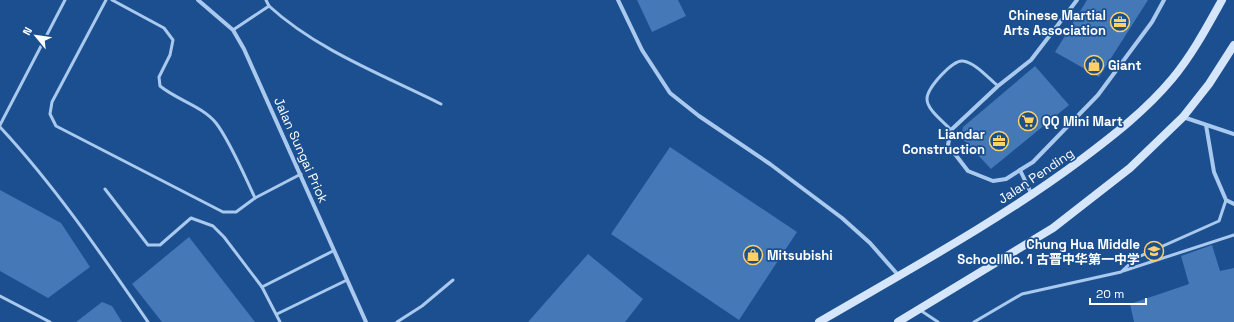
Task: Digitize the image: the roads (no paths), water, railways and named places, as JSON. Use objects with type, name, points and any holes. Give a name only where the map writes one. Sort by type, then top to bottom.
[{"type":"main road","name":"Jalan Pending","points":[[819,322],[941,252],[1032,195],[1130,123],[1172,79],[1204,34],[1219,1]]},
{"type":"main road","points":[[898,322],[920,310],[1052,228],[1130,168],[1183,117],[1209,84],[1234,45]]},
{"type":"street","name":"Jalan Sungai Priok","points":[[198,0],[233,30],[244,49],[366,322]]},
{"type":"street","points":[[618,0],[642,50],[670,92],[700,116],[770,164],[842,218],[870,243],[899,276]]},
{"type":"street","points":[[1077,0],[1031,60],[998,86],[951,130],[948,146],[968,171],[993,181],[1006,179],[1033,162],[1098,95],[1152,22],[1164,0]]},
{"type":"street","points":[[1183,117],[1234,134]]},
{"type":"street","points":[[1206,125],[1214,172],[1226,200],[1234,204]]},
{"type":"street","points":[[1020,170],[1032,195]]},
{"type":"lane","points":[[65,0],[0,126],[21,149],[94,245],[148,322]]},
{"type":"lane","points":[[106,0],[52,102],[50,114],[56,126],[223,212],[236,212],[255,198],[301,174]]},
{"type":"lane","points":[[112,0],[164,28],[173,40],[170,55],[159,77],[160,86],[169,94],[192,104],[216,123],[255,198]]},
{"type":"lane","points":[[266,0],[269,6],[284,19],[314,40],[441,104]]},
{"type":"lane","points":[[233,30],[269,6]]},
{"type":"lane","points":[[951,130],[929,108],[927,99],[931,88],[955,62],[962,61],[971,64],[998,86]]},
{"type":"lane","points":[[105,189],[148,245],[160,245],[191,218],[213,226],[224,237],[262,287],[280,322]]},
{"type":"lane","points":[[1121,272],[1136,258],[1219,221],[1226,200]]},
{"type":"lane","points":[[974,322],[1022,294],[1121,272],[1234,235]]},
{"type":"lane","points":[[262,287],[333,251]]},
{"type":"lane","points":[[277,314],[347,280]]},
{"type":"lane","points":[[397,322],[422,306],[453,280]]},
{"type":"lane","points":[[0,296],[50,322]]},
{"type":"lane","points":[[920,310],[938,322]]},
{"type":"lane","points":[[40,322],[42,318]]},
{"type":"place","name":"Chinese Martial Arts Association","points":[[1120,22]]},
{"type":"place","name":"Giant","points":[[1094,65]]},
{"type":"place","name":"QQ Mini Mart","points":[[1028,121]]},
{"type":"place","name":"Liandar Construction","points":[[999,141]]},
{"type":"place","name":"Chung Hua Middle School No. 1 古晋中华第一中学","points":[[1154,251]]},
{"type":"place","name":"Mitsubishi","points":[[753,255]]}]
